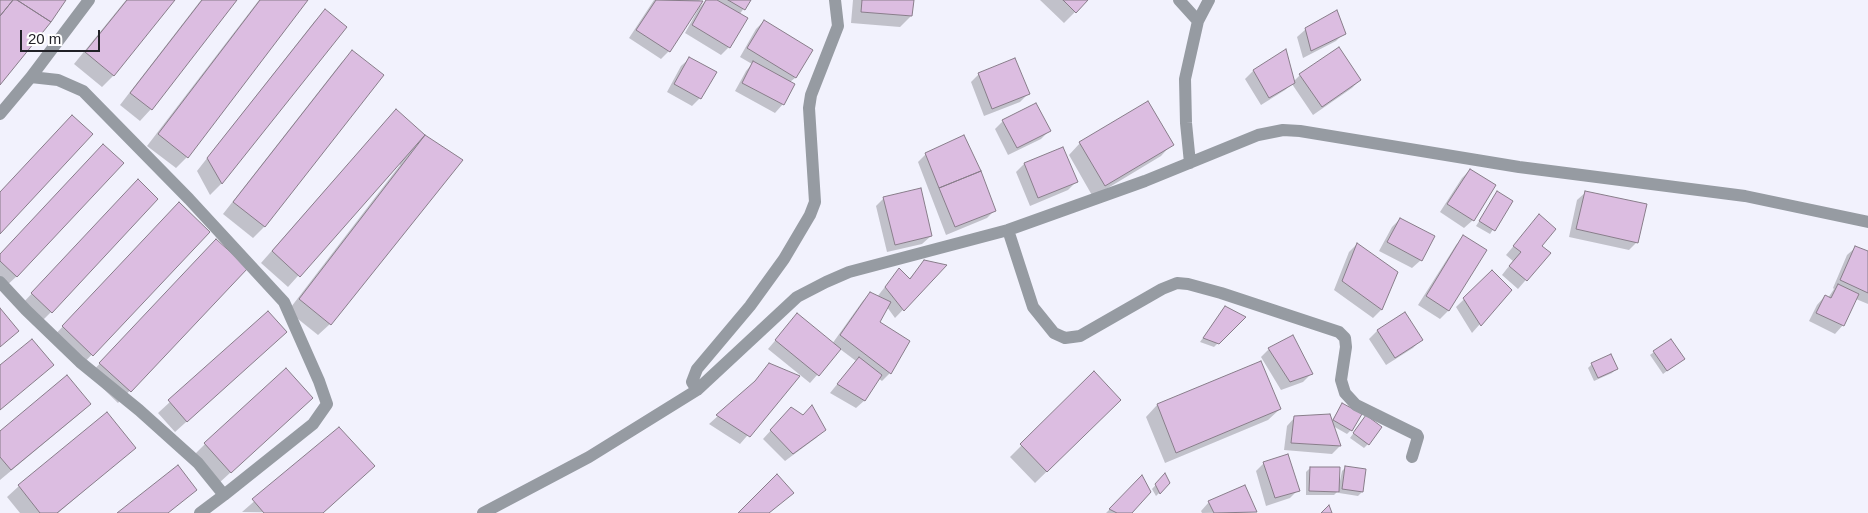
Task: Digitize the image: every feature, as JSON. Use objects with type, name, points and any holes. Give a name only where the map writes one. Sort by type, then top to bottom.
[{"type":"street","points":[[0,114],[31,78],[89,0]]},
{"type":"street","points":[[697,390],[692,382],[697,369],[750,306],[784,259],[810,215],[815,202],[809,108],[811,94],[838,26],[835,0]]},
{"type":"street","points":[[1179,0],[1198,21]]},
{"type":"street","points":[[1190,163],[1186,123],[1185,79],[1198,21],[1209,0]]},
{"type":"street","points":[[31,78],[58,80],[83,91],[189,199],[284,302],[319,381],[327,404],[313,424],[200,513]]},
{"type":"street","points":[[483,513],[589,457],[697,390],[797,297],[826,282],[849,272],[1008,230],[1145,182],[1258,135],[1283,130],[1300,131],[1519,167],[1744,196],[1868,222]]},
{"type":"street","points":[[1008,230],[1033,307],[1043,322],[1054,333],[1065,338],[1080,336],[1162,289],[1177,283],[1221,293],[1339,332],[1345,338],[1346,347],[1341,380],[1345,393],[1356,405],[1417,435],[1412,458]]},
{"type":"street","points":[[0,282],[80,362],[139,410],[198,463],[224,495]]},
{"type":"building","points":[[0,0],[13,0],[0,16]]},
{"type":"building","points":[[13,0],[17,0],[51,22],[0,85],[0,16]]},
{"type":"building","points":[[17,0],[66,0],[51,22]]},
{"type":"building","points":[[127,0],[175,0],[114,76],[85,52]]},
{"type":"building","points":[[202,0],[237,0],[152,110],[130,93]]},
{"type":"building","points":[[260,0],[308,0],[188,158],[158,134]]},
{"type":"building","points":[[656,0],[703,1],[670,52],[636,30]]},
{"type":"building","points":[[706,0],[717,0],[748,18],[730,48],[692,25]]},
{"type":"building","points":[[728,0],[751,0],[745,10]]},
{"type":"building","points":[[862,0],[914,0],[912,16],[861,12]]},
{"type":"building","points":[[1063,0],[1088,0],[1076,13]]},
{"type":"building","points":[[325,9],[347,27],[222,184],[207,158]]},
{"type":"building","points":[[1337,10],[1346,34],[1311,51],[1305,28]]},
{"type":"building","points":[[764,20],[813,50],[796,78],[747,48]]},
{"type":"building","points":[[1339,47],[1361,80],[1322,107],[1299,74]]},
{"type":"building","points":[[1286,49],[1295,83],[1269,98],[1253,70]]},
{"type":"building","points":[[352,50],[384,75],[265,227],[233,202]]},
{"type":"building","points":[[689,57],[717,72],[701,99],[674,84]]},
{"type":"building","points":[[1015,58],[1030,94],[992,109],[978,73]]},
{"type":"building","points":[[753,61],[795,84],[784,105],[742,83]]},
{"type":"building","points":[[1148,101],[1174,145],[1105,186],[1079,142]]},
{"type":"building","points":[[1036,103],[1051,131],[1017,148],[1002,120]]},
{"type":"building","points":[[396,109],[425,135],[300,277],[272,251]]},
{"type":"building","points":[[72,115],[93,134],[0,234],[0,192]]},
{"type":"building","points":[[425,135],[463,160],[331,325],[299,299]]},
{"type":"building","points":[[964,135],[981,171],[939,188],[925,153]]},
{"type":"building","points":[[103,144],[124,163],[17,277],[0,261],[0,254]]},
{"type":"building","points":[[1063,147],[1078,182],[1038,198],[1024,163]]},
{"type":"building","points":[[1470,169],[1496,185],[1474,221],[1447,204]]},
{"type":"building","points":[[981,171],[996,211],[955,227],[939,188]]},
{"type":"building","points":[[138,179],[158,199],[52,313],[31,293]]},
{"type":"building","points":[[921,188],[932,236],[895,245],[883,197]]},
{"type":"building","points":[[1497,191],[1513,201],[1495,231],[1479,221]]},
{"type":"building","points":[[1585,191],[1647,204],[1638,243],[1576,229]]},
{"type":"building","points":[[179,202],[210,232],[93,356],[62,326]]},
{"type":"building","points":[[1539,214],[1556,229],[1542,246],[1551,253],[1527,281],[1509,266],[1521,252],[1513,246]]},
{"type":"building","points":[[1400,218],[1435,236],[1422,261],[1387,242]]},
{"type":"building","points":[[1463,235],[1487,250],[1449,311],[1426,296]]},
{"type":"building","points":[[216,239],[248,268],[131,392],[99,363]]},
{"type":"building","points":[[1357,243],[1398,272],[1382,310],[1342,281]]},
{"type":"building","points":[[1855,246],[1868,251],[1868,293],[1840,280]]},
{"type":"building","points":[[924,260],[947,265],[904,311],[885,287],[899,268],[910,279]]},
{"type":"building","points":[[1492,270],[1512,290],[1481,326],[1463,298]]},
{"type":"building","points":[[1838,284],[1859,294],[1844,326],[1816,313],[1825,295],[1831,298]]},
{"type":"building","points":[[870,292],[891,302],[880,322],[910,341],[891,374],[840,335]]},
{"type":"building","points":[[1225,306],[1246,317],[1219,344],[1203,338]]},
{"type":"building","points":[[0,308],[19,331],[0,347]]},
{"type":"building","points":[[268,311],[287,332],[187,422],[168,400]]},
{"type":"building","points":[[1405,312],[1423,340],[1395,358],[1377,330]]},
{"type":"building","points":[[797,313],[841,349],[819,376],[775,340]]},
{"type":"building","points":[[1293,335],[1313,374],[1290,382],[1268,348]]},
{"type":"building","points":[[32,339],[54,365],[0,410],[0,365]]},
{"type":"building","points":[[1671,339],[1685,359],[1667,371],[1653,351]]},
{"type":"building","points":[[1611,354],[1618,369],[1598,378],[1591,363]]},
{"type":"building","points":[[859,357],[882,375],[865,401],[837,384]]},
{"type":"building","points":[[1261,361],[1281,409],[1176,453],[1157,404]]},
{"type":"building","points":[[769,363],[800,376],[750,437],[716,415],[755,381]]},
{"type":"building","points":[[286,368],[313,398],[231,473],[204,443]]},
{"type":"building","points":[[1094,371],[1121,400],[1047,472],[1020,444]]},
{"type":"building","points":[[67,375],[91,404],[11,470],[0,457],[0,431]]},
{"type":"building","points":[[1342,403],[1362,414],[1352,431],[1333,420]]},
{"type":"building","points":[[812,405],[826,430],[793,454],[770,430],[791,407],[803,415]]},
{"type":"building","points":[[107,412],[136,448],[57,513],[40,513],[18,485]]},
{"type":"building","points":[[1330,414],[1341,446],[1291,443],[1294,416]]},
{"type":"building","points":[[1366,415],[1382,427],[1369,445],[1353,433]]},
{"type":"building","points":[[339,427],[375,466],[323,513],[264,513],[252,499]]},
{"type":"building","points":[[1288,454],[1300,491],[1275,498],[1263,462]]},
{"type":"building","points":[[178,465],[197,490],[168,513],[117,513]]},
{"type":"building","points":[[1345,466],[1366,469],[1363,492],[1342,489]]},
{"type":"building","points":[[1310,467],[1340,467],[1339,492],[1309,491]]},
{"type":"building","points":[[1165,473],[1170,483],[1160,494],[1155,484]]},
{"type":"building","points":[[777,474],[794,493],[769,513],[738,513]]},
{"type":"building","points":[[1142,475],[1151,492],[1132,513],[1117,513],[1109,509]]},
{"type":"building","points":[[1245,485],[1257,512],[1214,513],[1208,501]]},
{"type":"building","points":[[1329,505],[1332,513],[1321,513]]}]
